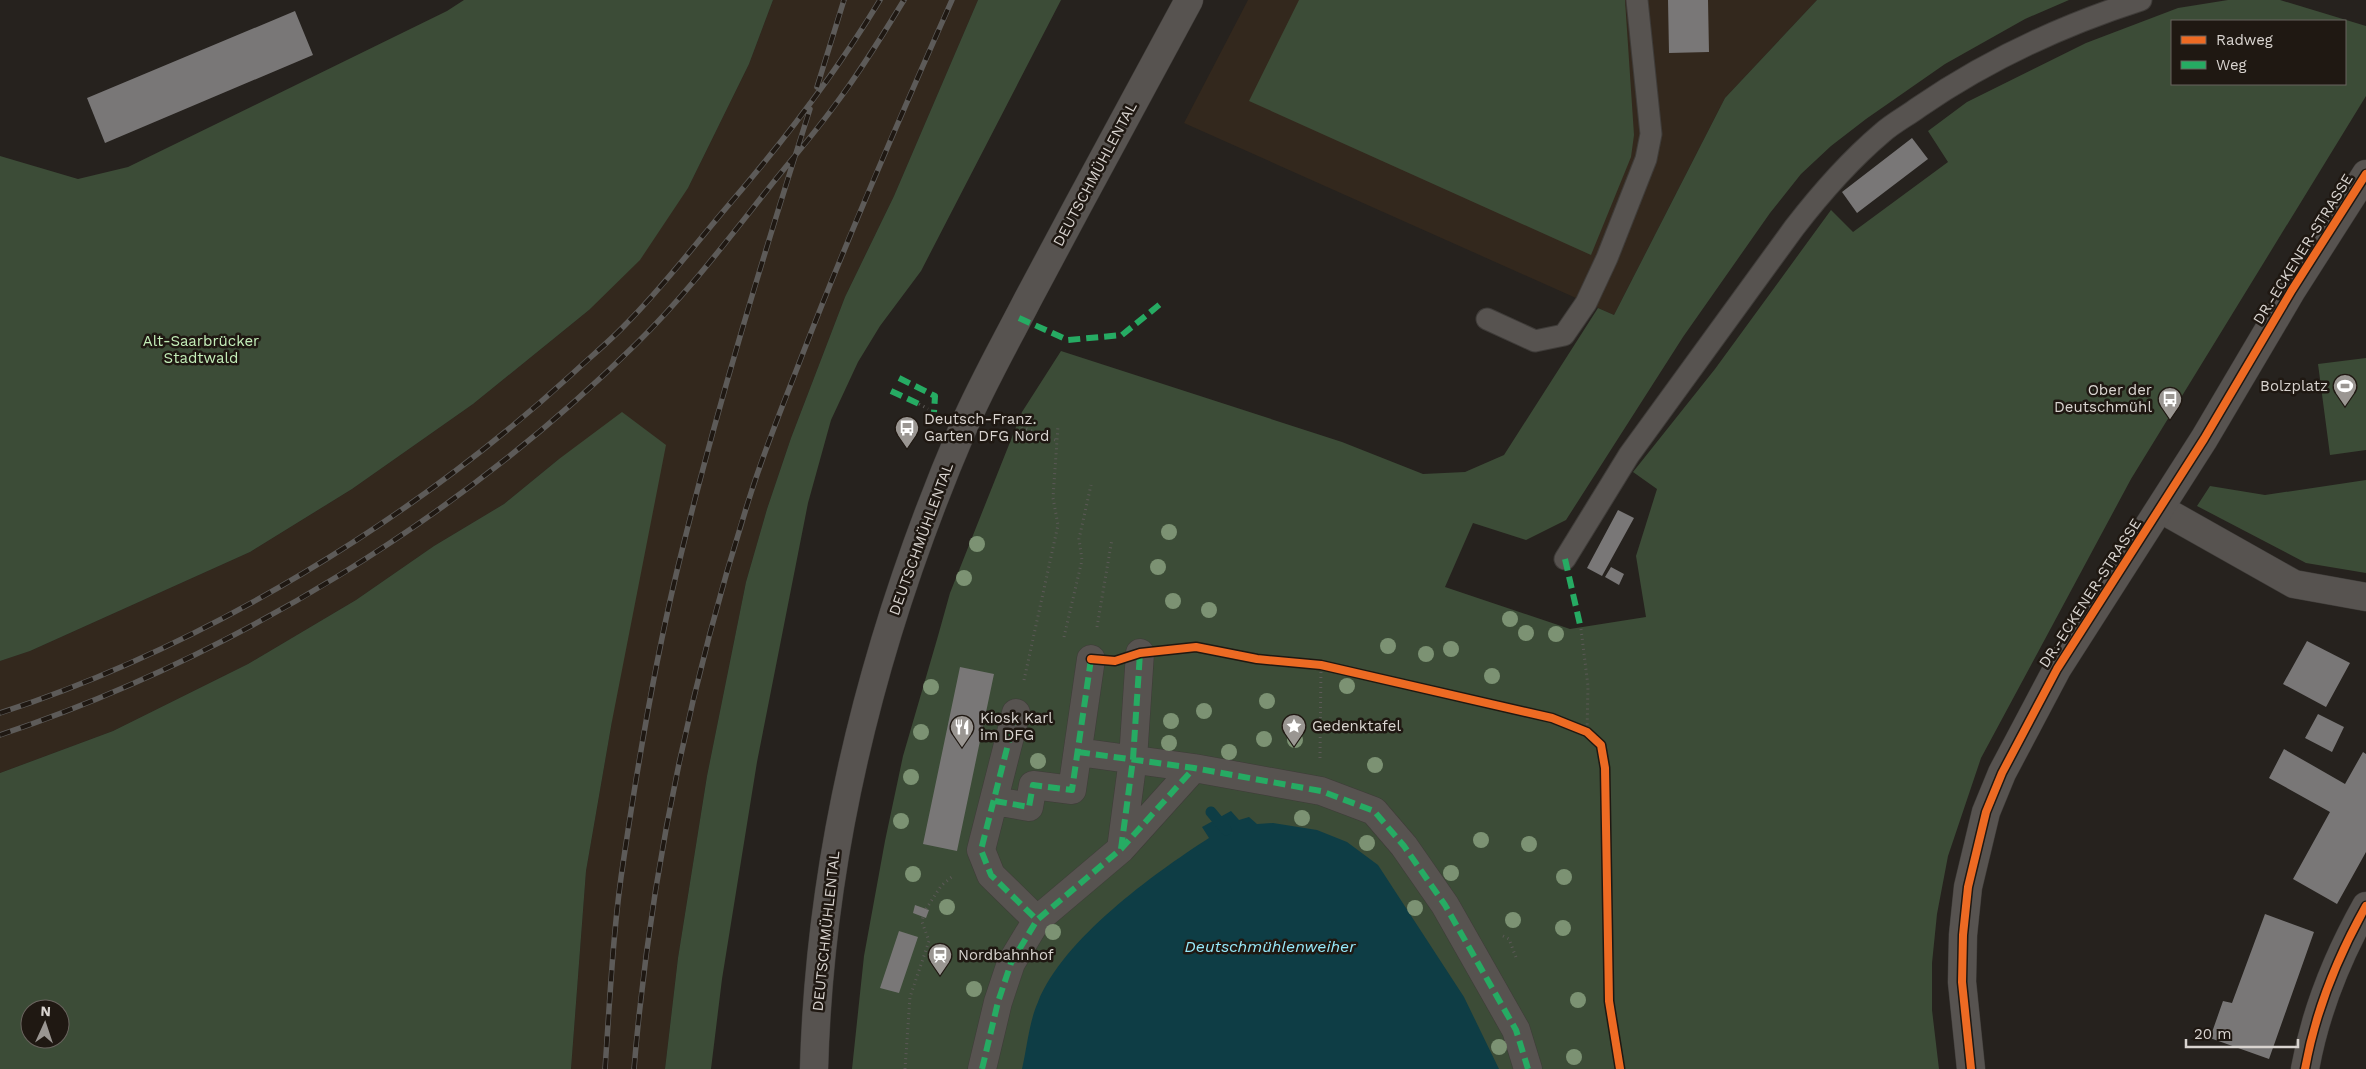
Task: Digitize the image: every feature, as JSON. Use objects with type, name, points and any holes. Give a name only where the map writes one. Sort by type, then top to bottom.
[{"type":"street","name":"DEUTSCHMÜHLENTAL","points":[[814,1069],[820,966],[836,843],[845,795],[865,714],[905,579],[937,490],[964,425],[1046,266],[1189,0]]},
{"type":"street","name":"DR.-ECKENER-STRASSE","points":[[1971,1069],[1962,982],[1963,935],[1968,887],[1986,812],[2002,773],[2057,669],[2160,509],[2292,290],[2366,174]]},
{"type":"street","points":[[2160,509],[2294,584],[2366,596]]},
{"type":"street","points":[[1121,849],[1133,759],[1140,653]]},
{"type":"street","points":[[995,801],[1029,807],[1033,785],[1072,790],[1091,659]]},
{"type":"street","points":[[1016,713],[981,850],[992,876],[1037,920]]},
{"type":"street","points":[[1078,752],[1194,768],[1321,791],[1374,811],[1404,846],[1444,905],[1505,1006],[1516,1030],[1528,1069]]},
{"type":"street","points":[[982,1069],[998,1002],[1011,963],[1037,920],[1121,849],[1194,768]]},
{"type":"street","points":[[2305,1069],[2310,1038],[2320,1011],[2348,940],[2366,906]]},
{"type":"lane","points":[[1487,319],[1535,341],[1564,335],[1590,294],[1607,258],[1646,159],[1651,134],[1638,0]]},
{"type":"lane","points":[[1565,559],[1634,447],[1794,228],[1820,195],[1850,163],[1883,132],[1957,81],[2037,41],[2140,0]]},
{"type":"path","points":[[918,404],[928,409]]},
{"type":"path","points":[[1017,425],[1058,441]]},
{"type":"path","points":[[1016,713],[1058,525],[1053,498],[1058,426]]},
{"type":"path","points":[[1063,645],[1082,560],[1079,539],[1091,485]]},
{"type":"path","points":[[1091,659],[1112,539]]},
{"type":"path","points":[[1581,629],[1588,686],[1587,732]]},
{"type":"path","points":[[1321,665],[1319,717],[1321,791]]},
{"type":"path","points":[[926,909],[942,886],[981,850]]},
{"type":"path","points":[[905,1069],[910,997],[929,941],[922,922],[924,917]]},
{"type":"shaded area","points":[[773,0],[978,0],[894,196],[845,297],[791,438],[767,509],[746,582],[707,776],[678,958],[665,1069],[571,1069],[586,871],[612,721],[559,459],[504,504],[434,546],[356,600],[248,664],[113,731],[0,773],[0,661],[30,651],[250,552],[352,489],[473,404],[589,310],[688,188],[749,64]]},
{"type":"shaded area","points":[[1248,0],[1817,0],[1725,98],[1614,315],[1184,123]]},
{"type":"green space","name":"Alt-Saarbrücker Stadtwald","points":[[464,0],[773,0],[749,64],[688,188],[640,260],[589,310],[473,404],[352,489],[250,552],[30,651],[0,661],[0,156],[78,179],[128,167],[447,11]]},
{"type":"green space","points":[[978,0],[1061,0],[921,271],[880,326],[858,362],[831,420],[808,503],[757,762],[722,979],[711,1069],[665,1069],[678,958],[707,776],[746,582],[767,509],[791,438],[845,297],[894,196]]},
{"type":"green space","points":[[1299,0],[1625,0],[1634,135],[1631,157],[1591,255],[1249,101]]},
{"type":"green space","points":[[1817,0],[2069,0],[2025,19],[1945,64],[1866,119],[1831,146],[1801,174],[1770,213],[1683,337],[1566,520],[1526,540],[1473,523],[1445,587],[1570,629],[1646,617],[1636,556],[1657,489],[1633,472],[1715,369],[1831,210],[1853,232],[1948,162],[1928,131],[1967,102],[2086,43],[2178,8],[2228,0],[2280,0],[2366,26],[2366,96],[2131,479],[1981,758],[1948,856],[1937,914],[1932,963],[1932,1010],[1939,1069],[852,1069],[864,956],[885,841],[903,756],[950,593],[1022,412],[1061,351],[1342,442],[1423,474],[1465,472],[1504,455],[1598,308],[1614,315],[1725,98]]},
{"type":"green space","name":"Bolzplatz","points":[[2366,358],[2366,450],[2330,455],[2318,364]]},
{"type":"green space","points":[[622,412],[666,445],[612,721],[586,871],[571,1069],[0,1069],[0,773],[113,731],[248,664],[356,600],[434,546],[504,504],[559,459]]},
{"type":"green space","points":[[2366,480],[2366,573],[2306,563],[2197,506],[2210,486],[2265,495]]},
{"type":"water","name":"Deutschmühlenweiher","points":[[1231,811],[1239,820],[1249,817],[1257,824],[1273,823],[1317,830],[1347,842],[1378,865],[1464,997],[1499,1069],[1022,1069],[1030,1026],[1038,1002],[1050,978],[1067,955],[1088,932],[1137,889],[1209,838],[1202,827]]},
{"type":"building","points":[[1668,0],[1708,0],[1709,52],[1669,53]]},
{"type":"building","points":[[295,11],[313,55],[105,143],[87,98]]},
{"type":"building","points":[[1912,138],[1928,159],[1857,213],[1842,192]]},
{"type":"building","points":[[1618,510],[1634,518],[1602,576],[1587,568]]},
{"type":"building","points":[[1611,567],[1624,574],[1619,585],[1605,577]]},
{"type":"building","points":[[2307,641],[2350,663],[2326,707],[2283,684]]},
{"type":"building","points":[[960,667],[994,674],[957,851],[923,844]]},
{"type":"building","points":[[2318,714],[2344,727],[2332,752],[2305,738]]},
{"type":"building","points":[[2284,749],[2345,784],[2363,752],[2366,754],[2366,852],[2337,904],[2293,879],[2330,812],[2269,778]]},
{"type":"building","points":[[915,905],[929,910],[926,918],[913,913]]},
{"type":"building","points":[[2265,914],[2314,932],[2269,1059],[2210,1038],[2223,1001],[2232,1003]]},
{"type":"building","points":[[899,931],[918,937],[899,993],[880,988]]},
{"type":"waterway","points":[[1211,812],[1226,830]]},
{"type":"railway","points":[[817,87],[844,0]]},
{"type":"railway","points":[[0,713],[77,685],[153,652],[229,615],[302,574],[374,528],[443,480],[509,429],[613,337],[663,284],[764,163],[805,110],[844,56],[880,0]]},
{"type":"railway","points":[[0,735],[87,703],[173,665],[258,622],[340,575],[420,523],[496,467],[568,407],[636,344],[688,288],[827,116],[862,67],[904,0]]},
{"type":"railway","points":[[634,1069],[641,996],[662,851],[692,707],[709,636],[729,566],[762,460],[820,308],[952,0]]},
{"type":"railway","points":[[605,1069],[612,963],[620,883],[641,751],[668,610],[722,399],[810,109]]},
{"type":"marked path","points":[[1019,318],[1068,340],[1122,335],[1164,301]]},
{"type":"marked path","points":[[899,378],[935,396],[934,412]]},
{"type":"marked path","points":[[891,391],[919,404]]},
{"type":"marked path","points":[[1565,559],[1581,629]]},
{"type":"marked path","points":[[1121,849],[1133,759],[1140,653]]},
{"type":"marked path","points":[[995,801],[1029,807],[1033,785],[1072,790],[1091,659],[1095,659]]},
{"type":"marked path","points":[[1016,713],[981,850],[991,875],[1037,920]]},
{"type":"marked path","points":[[1078,752],[1194,768],[1321,791],[1374,811],[1404,846],[1445,905],[1516,1030],[1528,1069]]},
{"type":"marked path","points":[[982,1069],[998,1002],[1011,963],[1037,920],[1121,849],[1194,768]]},
{"type":"cycle path","points":[[1971,1069],[1962,982],[1963,935],[1968,887],[1986,812],[2002,773],[2057,669],[2204,439],[2292,290],[2366,174]]},
{"type":"cycle path","points":[[1091,659],[1115,661],[1140,653],[1196,647],[1257,659],[1321,665],[1552,718],[1587,732],[1601,745],[1605,768],[1609,1001],[1620,1069]]},
{"type":"cycle path","points":[[2305,1069],[2321,1006],[2337,965],[2366,906]]},
{"type":"place","name":"Bolzplatz","points":[[2345,407]]},
{"type":"place","name":"Ober der Deutschmühl","points":[[2170,420]]},
{"type":"place","name":"Deutsch-Franz. Garten DFG Nord","points":[[907,449]]},
{"type":"place","name":"Gedenktafel","points":[[1294,747]]},
{"type":"place","name":"Kiosk Karl im DFG","points":[[962,748]]},
{"type":"place","name":"Nordbahnhof","points":[[940,976]]}]
